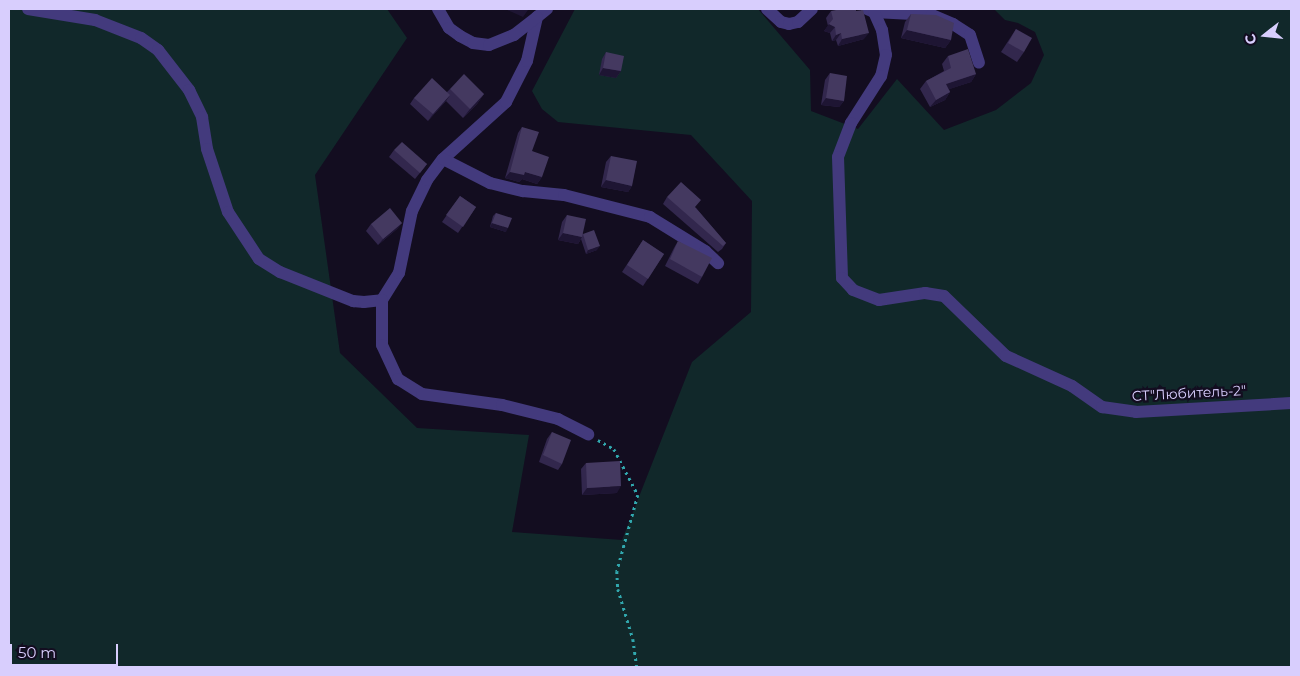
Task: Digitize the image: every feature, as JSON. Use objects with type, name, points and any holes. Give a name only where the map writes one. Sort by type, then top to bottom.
[{"type":"street","points":[[28,9],[95,20],[141,38],[158,50],[190,90],[202,117],[207,149],[228,212],[259,260],[280,272],[353,301],[382,300]]},
{"type":"street","points":[[438,9],[449,28],[460,36],[473,43],[489,45],[514,35],[542,13]]},
{"type":"street","points":[[767,9],[781,22],[789,24],[798,22],[812,9]]},
{"type":"street","points":[[871,10],[932,15],[954,24],[970,35],[979,63]]},
{"type":"street","name":"СТ\"Любитель-2\"","points":[[871,10],[882,30],[886,55],[882,76],[851,123],[838,157],[842,278],[853,290],[879,300],[925,293],[944,296],[1006,356],[1072,386],[1102,407],[1136,412],[1291,403]]},
{"type":"street","points":[[542,13],[527,61],[506,102],[443,159],[427,180],[412,211],[399,273],[382,300],[382,345],[398,379],[422,394],[502,405],[558,419],[588,434]]},
{"type":"street","points":[[443,159],[490,183],[564,195],[650,217],[705,251],[718,264]]},
{"type":"path","points":[[588,434],[614,449],[638,495],[617,571],[618,589],[633,639],[636,667]]},
{"type":"green space","points":[[9,9],[387,9],[407,38],[315,175],[340,353],[417,428],[529,435],[512,532],[622,540],[692,362],[751,312],[752,201],[691,135],[558,122],[542,109],[532,91],[575,9],[758,9],[810,70],[811,111],[858,129],[897,79],[944,130],[996,110],[1031,83],[1044,55],[1035,32],[1018,23],[1005,20],[994,9],[1291,9],[1291,667],[9,667]]},
{"type":"building","points":[[841,9],[863,10],[869,33],[842,39],[841,33],[836,35],[835,27],[829,24],[833,19],[831,11]]},
{"type":"building","points":[[911,14],[936,15],[954,23],[951,40],[907,30]]},
{"type":"building","points":[[1016,29],[1032,38],[1024,52],[1008,43]]},
{"type":"building","points":[[968,49],[976,74],[946,84],[950,92],[936,100],[926,81],[951,68],[948,56]]},
{"type":"building","points":[[606,52],[624,56],[621,71],[603,68]]},
{"type":"building","points":[[830,73],[847,76],[844,101],[826,98]]},
{"type":"building","points":[[464,74],[484,94],[470,109],[450,89]]},
{"type":"building","points":[[432,78],[450,95],[433,114],[414,98]]},
{"type":"building","points":[[522,127],[539,132],[532,151],[549,157],[542,177],[525,172],[524,175],[510,172]]},
{"type":"building","points":[[402,142],[427,164],[420,173],[394,150]]},
{"type":"building","points":[[611,156],[637,161],[632,186],[606,180]]},
{"type":"building","points":[[681,182],[701,200],[695,207],[726,243],[723,246],[667,197]]},
{"type":"building","points":[[460,196],[476,207],[463,227],[446,215]]},
{"type":"building","points":[[390,208],[402,223],[383,239],[371,224]]},
{"type":"building","points":[[496,213],[512,218],[508,228],[492,223]]},
{"type":"building","points":[[567,215],[586,219],[582,237],[563,233]]},
{"type":"building","points":[[594,230],[600,246],[588,250],[583,234]]},
{"type":"building","points":[[643,240],[664,254],[648,279],[627,265]]},
{"type":"building","points":[[678,241],[712,258],[702,277],[670,259]]},
{"type":"building","points":[[552,432],[571,440],[562,464],[543,455]]},
{"type":"building","points":[[620,461],[621,486],[587,488],[586,463]]}]
